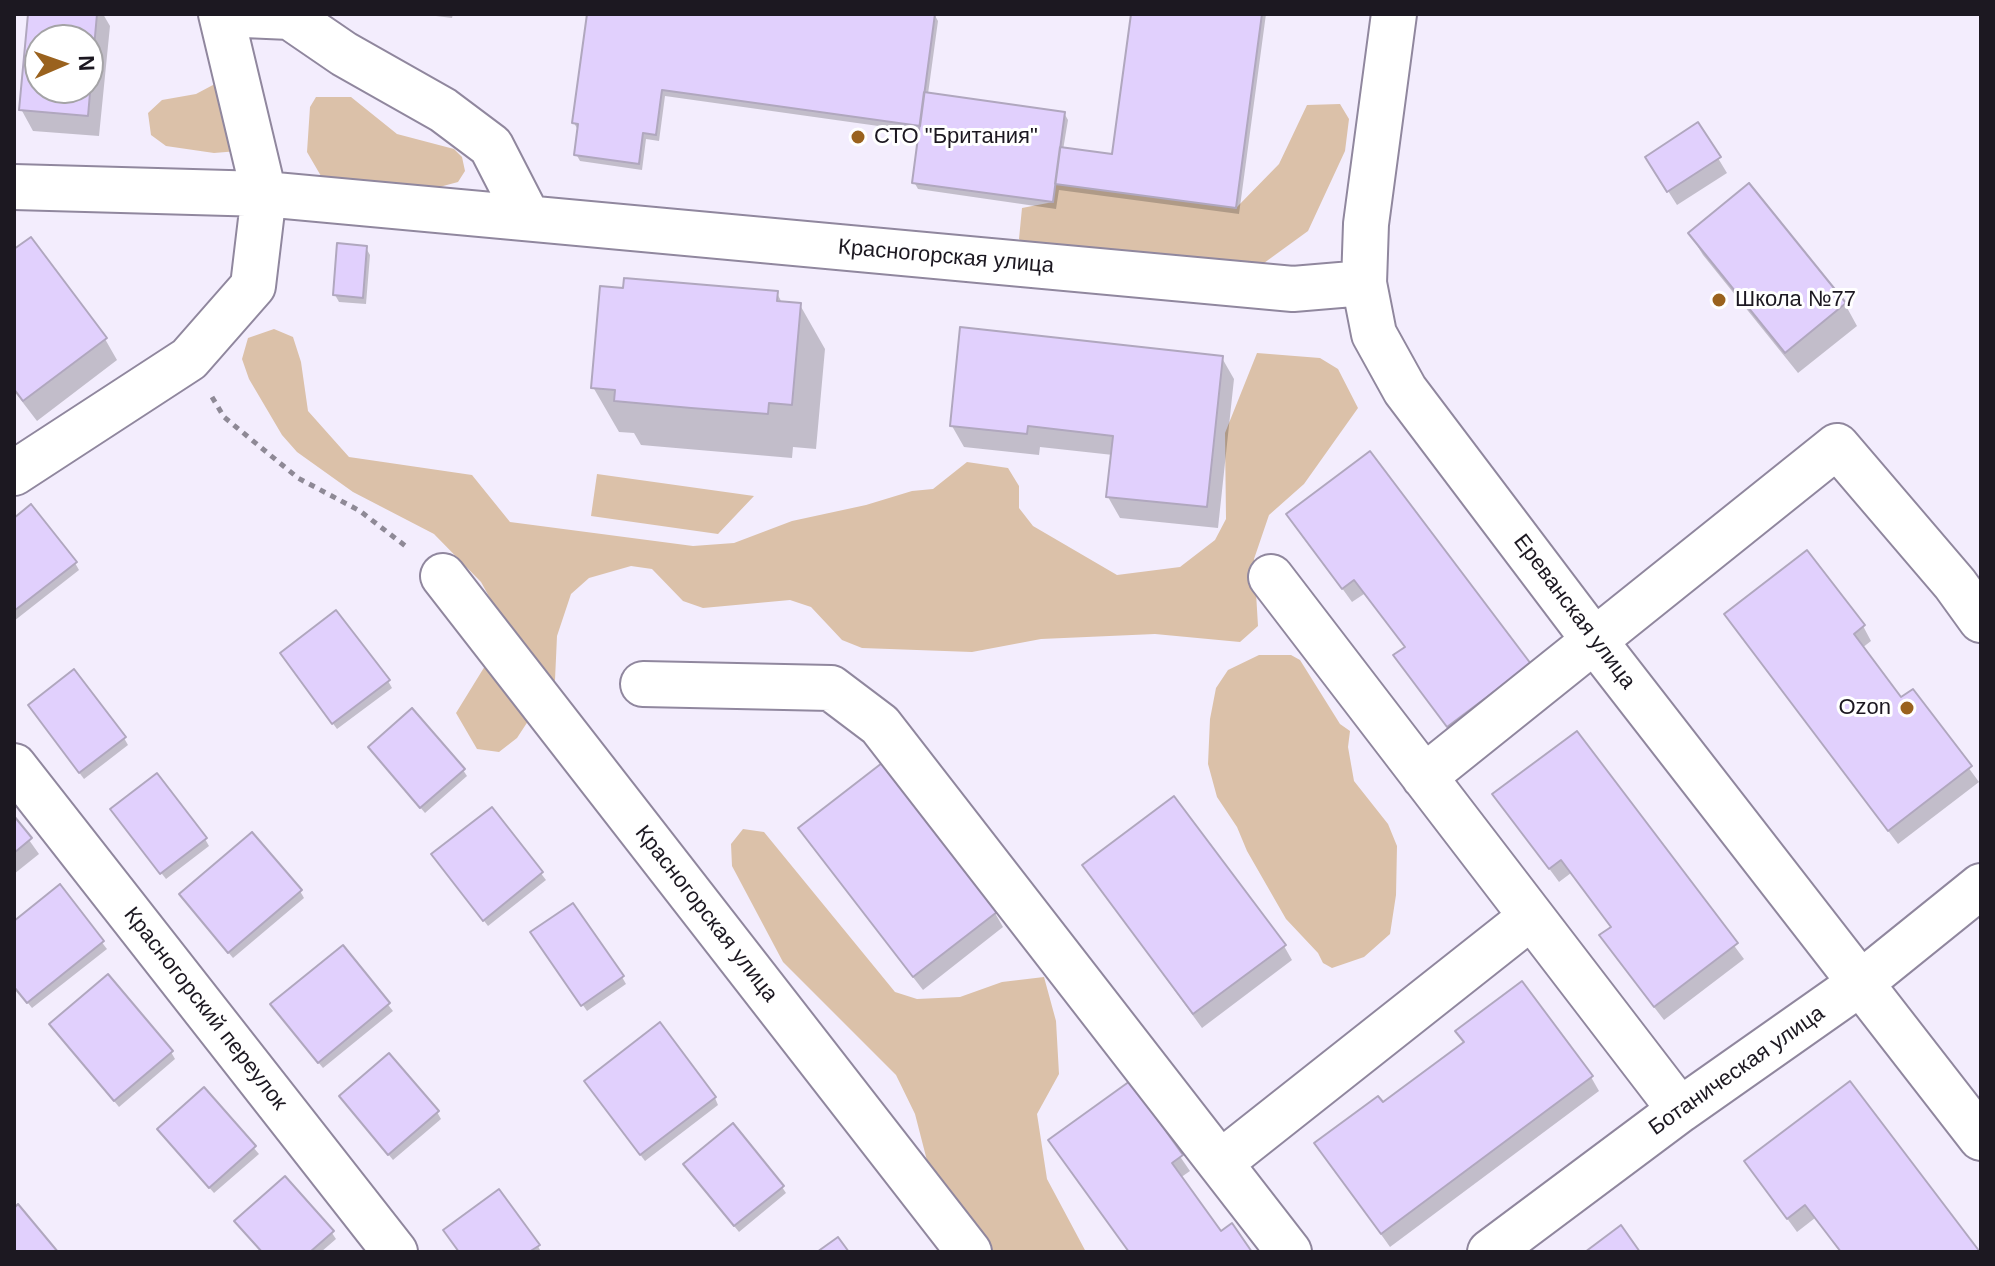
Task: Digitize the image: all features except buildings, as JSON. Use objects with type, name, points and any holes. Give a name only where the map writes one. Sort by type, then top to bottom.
[{"type":"street","points":[[14,473],[189,359],[253,286],[264,194],[221,14],[290,17],[344,54],[443,110],[491,146],[516,227]]},
{"type":"street","name":"Ереванская улица","points":[[1394,14],[1366,224],[1364,283],[1374,334],[1405,390],[1594,640],[1981,1138]]},
{"type":"street","name":"Красногорская улица","points":[[14,187],[264,194],[401,220],[516,227],[794,227],[1293,289],[1364,283]]},
{"type":"street","points":[[1424,777],[1837,446],[1968,574],[1981,620]]},
{"type":"street","name":"Красногорская улица","points":[[443,576],[969,1252]]},
{"type":"street","points":[[1271,577],[1680,1110]]},
{"type":"street","points":[[643,684],[831,688],[880,725],[1289,1252]]},
{"type":"street","name":"Красногорский переулок","points":[[14,766],[395,1252]]},
{"type":"street","name":"Ботаническая улица","points":[[1490,1252],[1680,1110],[1862,982],[1981,886]]},
{"type":"street","points":[[1220,1163],[1531,917]]},
{"type":"path","points":[[189,359],[224,417],[298,478],[360,511],[443,576]]},
{"type":"shaded area","points":[[228,77],[238,151],[214,153],[166,146],[151,135],[148,113],[162,100],[196,94]]},
{"type":"shaded area","points":[[316,97],[351,97],[397,134],[454,149],[462,157],[465,171],[458,182],[432,189],[343,181],[321,176],[307,152],[310,107]]},
{"type":"shaded area","points":[[1340,104],[1349,119],[1345,151],[1308,231],[1264,263],[1180,273],[1031,251],[1019,239],[1022,208],[1053,202],[1055,184],[1236,208],[1279,164],[1307,105]]},
{"type":"shaded area","points":[[274,329],[293,337],[301,362],[308,411],[349,457],[472,475],[510,522],[693,546],[734,543],[792,521],[866,505],[912,491],[933,489],[967,462],[1008,468],[1019,486],[1019,508],[1033,526],[1117,575],[1180,567],[1215,540],[1226,519],[1225,433],[1257,353],[1320,358],[1338,369],[1358,408],[1304,484],[1269,515],[1254,559],[1258,626],[1240,642],[1155,634],[1041,639],[972,652],[862,648],[842,640],[811,607],[790,600],[703,608],[683,601],[652,569],[631,566],[589,578],[571,594],[557,636],[555,680],[517,738],[499,752],[477,749],[456,713],[501,640],[502,620],[481,582],[434,534],[353,492],[297,452],[282,435],[249,379],[242,359],[248,338]]},
{"type":"shaded area","points":[[597,474],[754,496],[718,534],[591,516]]},
{"type":"shaded area","points":[[1259,655],[1291,655],[1300,660],[1340,724],[1350,731],[1348,747],[1354,781],[1388,824],[1397,846],[1396,895],[1390,934],[1364,957],[1332,968],[1323,963],[1318,953],[1286,919],[1247,851],[1237,827],[1217,797],[1208,764],[1210,719],[1216,688],[1228,670]]},
{"type":"shaded area","points":[[743,829],[764,832],[895,992],[917,999],[960,997],[1002,982],[1044,977],[1056,1021],[1059,1074],[1037,1114],[1047,1179],[1086,1252],[977,1252],[948,1242],[915,1114],[896,1075],[783,962],[732,866],[731,844]]},
{"type":"place","name":"СТО \"Британия\"","points":[[858,137]]},
{"type":"place","name":"Школа №77","points":[[1719,300]]},
{"type":"place","name":"Ozon","points":[[1907,708]]}]
